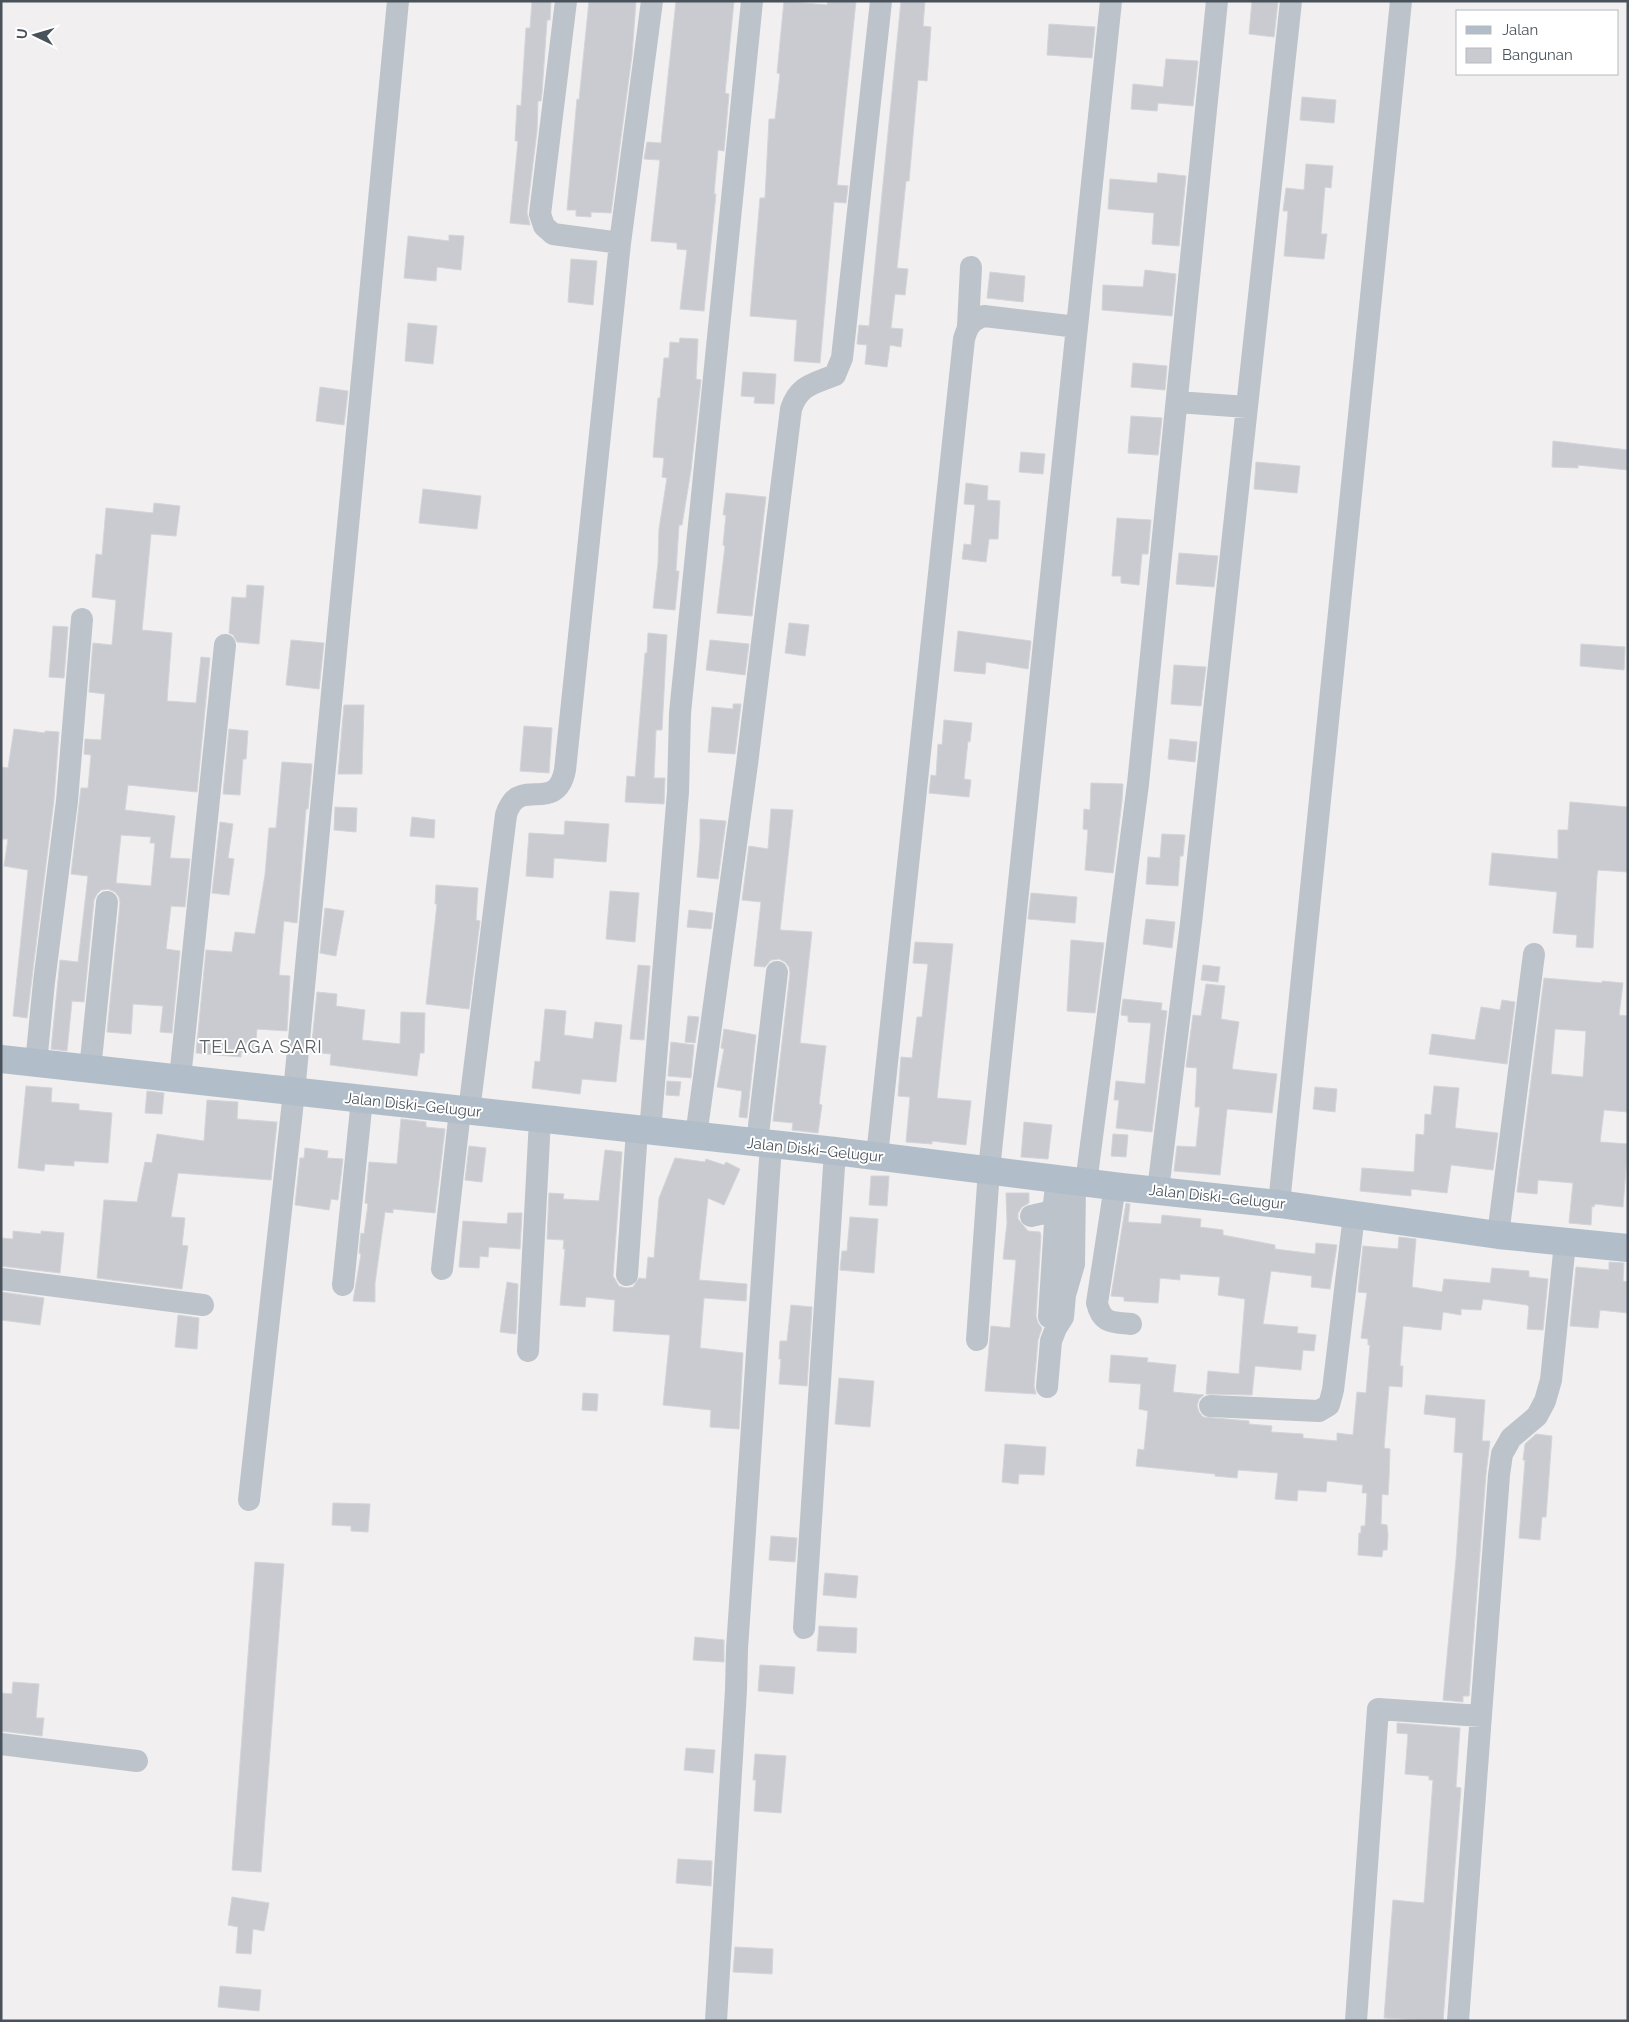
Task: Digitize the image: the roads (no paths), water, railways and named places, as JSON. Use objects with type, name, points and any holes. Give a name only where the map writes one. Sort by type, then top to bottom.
[{"type":"main road","name":"Jalan Diski–Gelugur","points":[[1,1059],[835,1151],[989,1170],[1067,1193],[1115,1186],[1158,1190],[1279,1204],[1498,1235],[1628,1248]]},
{"type":"street","points":[[250,1500],[294,1092],[398,1]]},
{"type":"street","points":[[566,1],[540,214],[544,226],[553,234],[620,243]]},
{"type":"street","points":[[442,1270],[506,815],[511,802],[522,796],[542,794],[556,790],[562,783],[565,770],[620,243],[652,1]]},
{"type":"street","points":[[627,1275],[678,792],[680,713],[752,1]]},
{"type":"street","points":[[696,1136],[746,774],[791,409],[795,397],[803,388],[835,375],[842,358],[881,1]]},
{"type":"street","points":[[977,1340],[989,1170],[1111,1]]},
{"type":"street","points":[[1047,1387],[1051,1341],[1054,1332],[1050,1328],[1049,1321],[1055,1223],[1067,1193],[1138,784],[1217,1]]},
{"type":"street","points":[[1158,1190],[1191,923],[1291,1]]},
{"type":"street","points":[[1279,1204],[1401,1]]},
{"type":"street","points":[[876,1156],[964,339],[968,326],[971,268]]},
{"type":"street","points":[[968,326],[972,320],[984,316],[1077,327]]},
{"type":"street","points":[[1177,402],[1247,407]]},
{"type":"street","points":[[36,1064],[44,982],[67,800],[82,619]]},
{"type":"street","points":[[180,1078],[225,645]]},
{"type":"street","points":[[90,1070],[107,902]]},
{"type":"street","points":[[1498,1235],[1534,954]]},
{"type":"street","points":[[716,2021],[736,1690],[764,1144],[777,972]]},
{"type":"street","points":[[343,1285],[362,1099]]},
{"type":"street","points":[[528,1350],[540,1119]]},
{"type":"street","points":[[804,1628],[835,1151]]},
{"type":"street","points":[[1115,1186],[1097,1303],[1099,1312],[1110,1322],[1131,1324]]},
{"type":"street","points":[[1031,1216],[1067,1193]]},
{"type":"street","points":[[1210,1406],[1319,1411],[1329,1405],[1333,1390],[1354,1215]]},
{"type":"street","points":[[1458,2021],[1499,1475],[1502,1454],[1511,1438],[1537,1416],[1545,1402],[1549,1387],[1565,1243]]},
{"type":"street","points":[[1,1279],[203,1305]]},
{"type":"street","points":[[1356,2021],[1378,1709],[1481,1716]]},
{"type":"street","points":[[1,1744],[137,1761]]},
{"type":"district","name":"TELAGA SARI","points":[[261,1046]]}]
